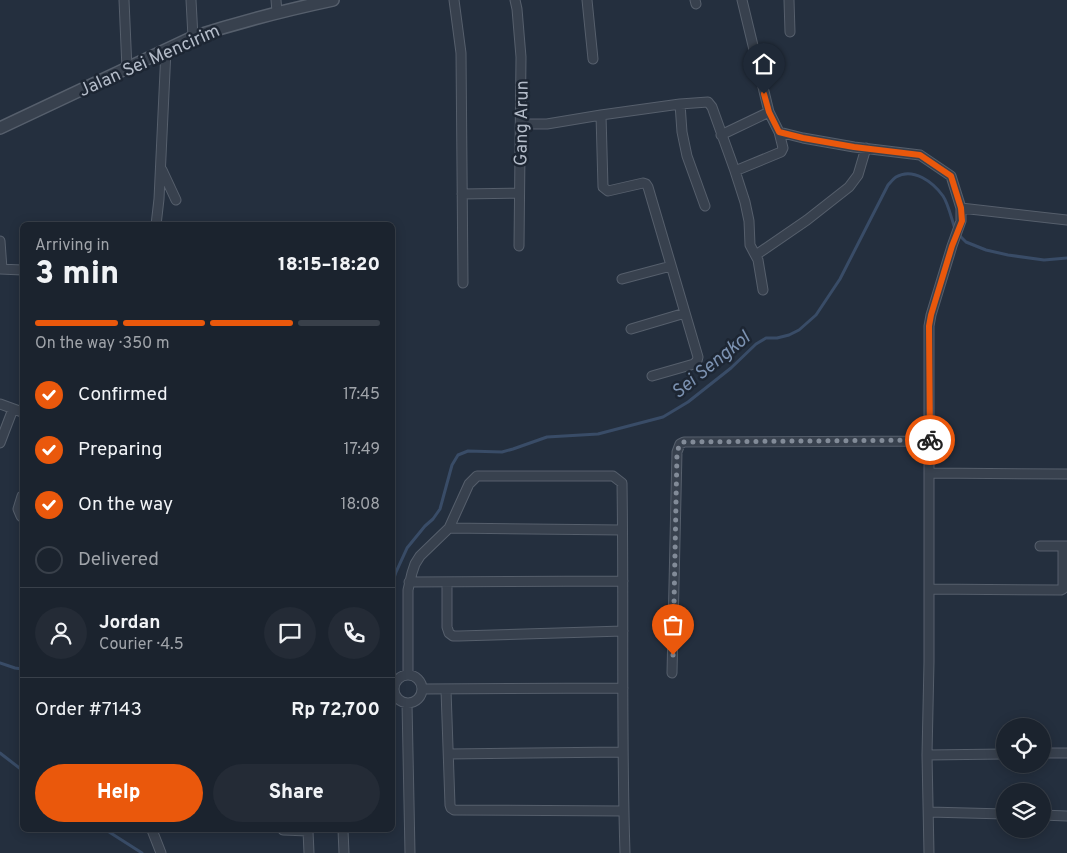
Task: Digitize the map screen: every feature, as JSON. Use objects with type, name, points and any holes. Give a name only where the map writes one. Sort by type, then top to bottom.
[{"type":"street","points":[[124,0],[127,68]]},
{"type":"street","points":[[191,0],[193,37]]},
{"type":"street","points":[[276,0],[277,12]]},
{"type":"street","name":"Jalan Sei Mencirim","points":[[0,128],[193,37],[277,12],[333,0]]},
{"type":"street","points":[[454,0],[461,53],[463,283]]},
{"type":"street","name":"Gang Arun","points":[[515,0],[521,57],[519,246]]},
{"type":"street","points":[[587,0],[593,58]]},
{"type":"street","points":[[735,171],[781,152],[783,148],[779,132],[769,112],[742,0]]},
{"type":"street","points":[[789,0],[790,32]]},
{"type":"street","points":[[156,222],[161,167],[166,50]]},
{"type":"street","points":[[521,124],[547,124],[680,104],[708,102],[712,107],[745,202],[749,221],[750,244],[758,260],[764,290]]},
{"type":"street","points":[[680,104],[682,132],[687,156],[705,206]]},
{"type":"street","points":[[721,135],[769,112]]},
{"type":"street","points":[[601,115],[603,187],[608,191],[643,183],[646,184],[698,357],[694,364],[652,376]]},
{"type":"street","points":[[779,132],[803,138],[920,155],[951,176],[961,208],[962,221],[952,246],[929,326],[930,473],[927,756],[929,853]]},
{"type":"street","points":[[756,255],[807,220],[849,187],[858,175],[866,148]]},
{"type":"street","points":[[161,167],[176,200]]},
{"type":"street","points":[[462,194],[520,193]]},
{"type":"street","points":[[961,208],[1067,220]]},
{"type":"street","points":[[0,241],[1,269],[20,270]]},
{"type":"street","points":[[622,280],[671,266]]},
{"type":"street","points":[[631,329],[685,313]]},
{"type":"street","points":[[0,404],[20,411]]},
{"type":"street","points":[[0,443],[13,408]]},
{"type":"street","points":[[672,673],[677,452],[680,444],[684,442],[930,441]]},
{"type":"street","points":[[930,473],[1067,474]]},
{"type":"street","points":[[408,674],[408,590],[415,564],[420,556],[449,528],[469,484],[476,476],[614,476],[622,483],[624,630],[622,752],[625,853]]},
{"type":"street","points":[[449,528],[622,530]]},
{"type":"street","points":[[929,588],[1064,589],[1065,546],[1040,546]]},
{"type":"street","points":[[409,582],[623,581]]},
{"type":"street","points":[[447,582],[448,630],[449,634],[453,636],[624,630]]},
{"type":"street","points":[[395,683],[403,675],[408,674],[416,677],[422,689],[419,698],[412,703],[399,700],[395,694]]},
{"type":"street","points":[[422,689],[623,688]]},
{"type":"street","points":[[446,690],[451,808],[454,810],[624,811]]},
{"type":"street","points":[[407,703],[410,853]]},
{"type":"street","points":[[449,754],[622,752]]},
{"type":"street","points":[[1051,753],[1067,753]]},
{"type":"street","points":[[927,756],[996,754]]},
{"type":"street","points":[[929,812],[996,814]]},
{"type":"street","points":[[1051,815],[1067,816]]},
{"type":"street","points":[[153,832],[161,853]]},
{"type":"street","points":[[308,832],[309,853]]},
{"type":"street","points":[[343,832],[344,853]]},
{"type":"waterway","name":"Sei Sengkol","points":[[395,575],[407,548],[440,509],[452,465],[458,455],[468,451],[502,452],[547,437],[598,434],[663,417],[688,402],[731,368],[756,344],[766,338],[777,338],[799,330],[816,315],[840,279],[888,185],[896,177],[902,174],[916,175],[934,186],[945,199],[955,229]]},
{"type":"waterway","name":"Sei Sengkol","points":[[958,234],[966,242],[986,250],[1008,255],[1044,260],[1067,258]]},
{"type":"waterway","name":"Sei Sengkol","points":[[0,663],[20,669]]},
{"type":"waterway","name":"Sei Sengkol","points":[[0,753],[20,768]]},
{"type":"waterway","name":"Sei Sengkol","points":[[109,832],[142,853]]},
{"type":"way so far","points":[[673,655],[677,452],[680,444],[684,442],[930,440]]},
{"type":"route","points":[[764,94],[769,112],[779,132],[854,147],[920,155],[951,176],[961,208],[962,221],[952,246],[929,326],[930,440]]}]
